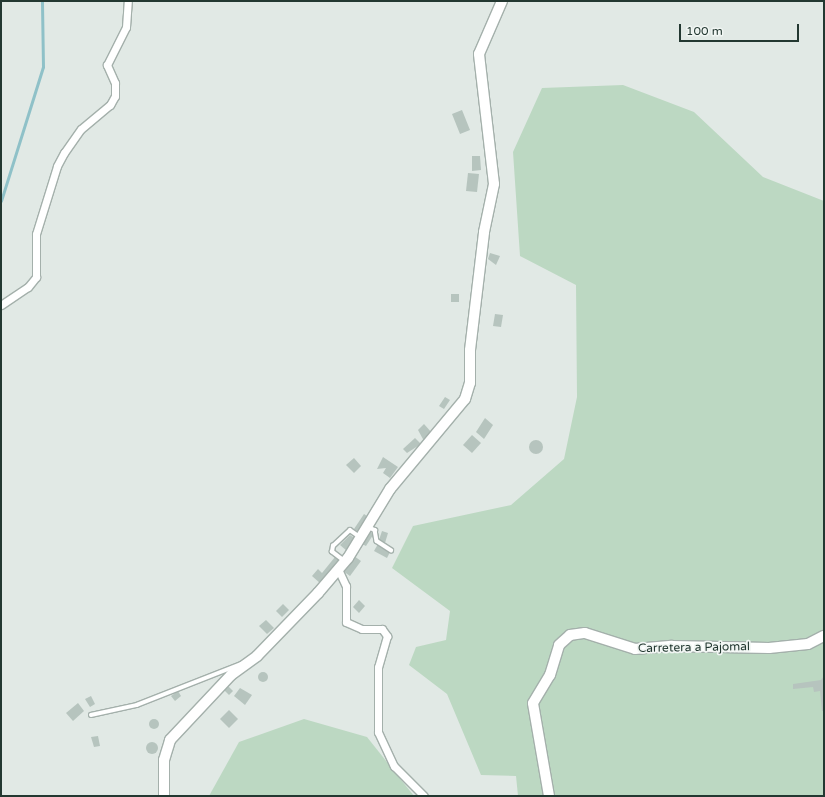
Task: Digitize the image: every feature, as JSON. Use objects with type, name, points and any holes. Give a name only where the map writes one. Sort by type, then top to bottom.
[{"type":"street","points":[[1,305],[28,287],[36,277],[36,234],[57,166],[64,153],[81,129],[110,105],[115,96],[115,83],[107,66],[126,27],[128,1]]},
{"type":"street","points":[[164,796],[164,760],[170,740],[231,675],[247,664],[342,566],[403,472],[457,412],[468,392],[470,350],[484,232],[494,184],[479,54],[502,1]]},
{"type":"street","points":[[342,566],[346,586],[346,622],[362,629],[382,629],[387,636],[378,667],[378,732],[394,766],[424,796]]},
{"type":"street","name":"Carretera a Pajomal","points":[[549,796],[533,704],[550,675],[559,645],[570,635],[585,633],[635,649],[672,646],[769,648],[808,644],[824,636]]},
{"type":"lane","points":[[367,526],[375,530],[377,541],[391,550]]},
{"type":"lane","points":[[342,566],[332,552],[333,546],[350,530],[360,537]]},
{"type":"lane","points":[[91,715],[136,705],[231,666],[247,664]]},
{"type":"green space","points":[[623,85],[694,112],[763,177],[824,201],[824,796],[518,796],[516,776],[481,775],[447,694],[409,665],[416,647],[446,640],[450,611],[392,568],[413,526],[511,505],[564,459],[577,397],[576,285],[520,256],[513,152],[542,88]]},
{"type":"green space","points":[[304,719],[367,737],[414,796],[209,796],[239,742]]},
{"type":"building","points":[[462,110],[470,130],[460,134],[452,114]]},
{"type":"building","points":[[472,156],[480,156],[481,170],[472,171]]},
{"type":"building","points":[[468,173],[479,174],[477,192],[466,191]]},
{"type":"building","points":[[490,253],[500,256],[496,265],[488,259]]},
{"type":"building","points":[[451,294],[459,294],[459,302],[451,302]]},
{"type":"building","points":[[495,314],[503,315],[501,327],[493,326]]},
{"type":"building","points":[[445,397],[450,400],[444,409],[439,406]]},
{"type":"building","points":[[485,418],[493,425],[484,439],[476,432]]},
{"type":"building","points":[[424,424],[432,433],[424,441],[418,430]]},
{"type":"building","points":[[472,435],[481,443],[472,453],[463,445]]},
{"type":"building","points":[[415,438],[421,444],[407,453],[403,449]]},
{"type":"building","points":[[536,440],[541,442],[543,447],[541,452],[536,454],[531,452],[529,447],[531,442]]},
{"type":"building","points":[[383,457],[398,467],[390,478],[383,473],[386,468],[377,469]]},
{"type":"building","points":[[354,458],[361,466],[354,473],[346,465]]},
{"type":"building","points":[[364,514],[370,518],[359,533],[354,529]]},
{"type":"building","points":[[369,529],[373,535],[366,546],[360,543]]},
{"type":"building","points":[[382,531],[388,533],[385,543],[379,540]]},
{"type":"building","points":[[350,535],[356,539],[347,551],[340,545]]},
{"type":"building","points":[[378,544],[390,552],[387,558],[374,551]]},
{"type":"building","points":[[354,556],[361,561],[350,576],[343,571]]},
{"type":"building","points":[[335,557],[341,562],[321,584],[312,576],[318,569],[322,573]]},
{"type":"building","points":[[359,600],[365,606],[359,613],[353,607]]},
{"type":"building","points":[[283,604],[289,610],[282,617],[276,611]]},
{"type":"building","points":[[266,620],[274,628],[267,634],[259,626]]},
{"type":"building","points":[[261,672],[265,672],[267,673],[267,681],[261,682],[258,679],[258,675]]},
{"type":"building","points":[[824,676],[824,711],[822,711],[820,691],[814,692],[813,687],[793,689],[793,684],[821,680]]},
{"type":"building","points":[[228,686],[233,691],[229,695],[224,690]]},
{"type":"building","points":[[240,688],[252,695],[245,705],[234,696]]},
{"type":"building","points":[[178,691],[181,696],[175,701],[171,696]]},
{"type":"building","points":[[91,696],[95,704],[90,707],[85,699]]},
{"type":"building","points":[[78,703],[84,711],[73,721],[66,713]]},
{"type":"building","points":[[229,710],[238,719],[229,728],[220,719]]},
{"type":"building","points":[[152,719],[156,719],[159,724],[156,729],[152,729],[149,726],[149,722]]},
{"type":"building","points":[[98,736],[100,746],[94,747],[91,737]]},
{"type":"building","points":[[152,742],[156,744],[158,748],[156,752],[152,754],[148,752],[146,748],[148,744]]},
{"type":"waterway","points":[[1,201],[43,67],[42,1]]}]
